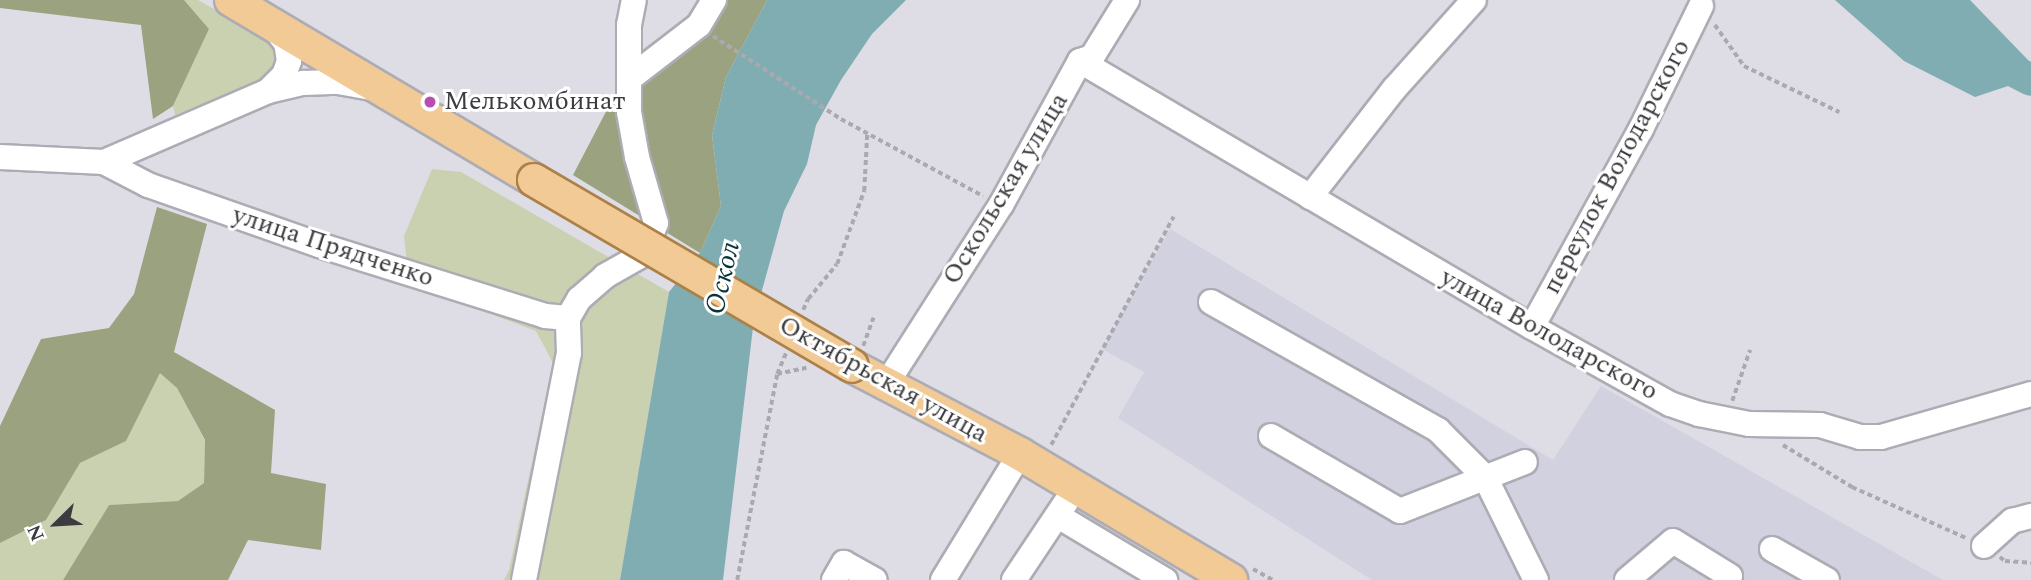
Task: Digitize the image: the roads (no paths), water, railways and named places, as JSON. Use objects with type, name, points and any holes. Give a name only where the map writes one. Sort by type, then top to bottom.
[{"type":"main road","name":"улица Прядченко","points":[[231,0],[534,180]]},
{"type":"main road","name":"Октябрьская улица","points":[[534,180],[852,366],[1236,571]]},
{"type":"street","points":[[522,577],[569,353],[568,318],[579,299],[605,276],[644,254],[656,223],[631,123],[629,24],[634,0]]},
{"type":"street","points":[[629,79],[699,25],[714,0]]},
{"type":"street","name":"Оскольская улица","points":[[887,383],[1001,205],[1080,61],[1092,57],[1127,0]]},
{"type":"street","points":[[1310,197],[1395,88],[1474,0]]},
{"type":"street","name":"переулок Володарского","points":[[1532,327],[1641,129],[1701,6]]},
{"type":"street","name":"улица Прядченко","points":[[268,91],[284,75],[289,61],[286,43],[269,22]]},
{"type":"street","name":"улица Володарского","points":[[1080,61],[1532,327],[1670,404],[1749,424],[1820,425],[1860,437],[1881,437],[2031,394]]},
{"type":"street","name":"улица Прядченко","points":[[104,162],[268,91],[304,83],[338,82],[384,90]]},
{"type":"street","name":"улица Прядченко","points":[[0,157],[104,162],[148,185],[319,245],[545,316],[568,318]]},
{"type":"street","points":[[1211,302],[1438,430],[1485,477],[1536,580]]},
{"type":"street","points":[[1270,436],[1400,511],[1525,462]]},
{"type":"street","points":[[943,580],[1020,454]]},
{"type":"street","points":[[1014,580],[1076,487]]},
{"type":"street","points":[[1058,516],[1165,580]]},
{"type":"street","points":[[1984,546],[2012,522],[2031,516]]},
{"type":"street","points":[[1627,580],[1673,541],[1730,576]]},
{"type":"street","points":[[1772,549],[1827,580]]},
{"type":"street","points":[[834,580],[844,563],[875,580]]},
{"type":"water","points":[[767,0],[906,0],[872,34],[841,80],[816,125],[807,164],[784,211],[754,319],[723,580],[620,580],[669,292],[700,253],[721,206],[712,135],[726,77]]},
{"type":"water","points":[[1835,0],[1970,0],[2028,60],[2029,79],[1975,97],[1904,61]]},
{"type":"waterway","name":"Оскол","points":[[1934,0],[2004,66],[2031,80]]},
{"type":"place","name":"Мелькомбинат","points":[[430,102]]}]
